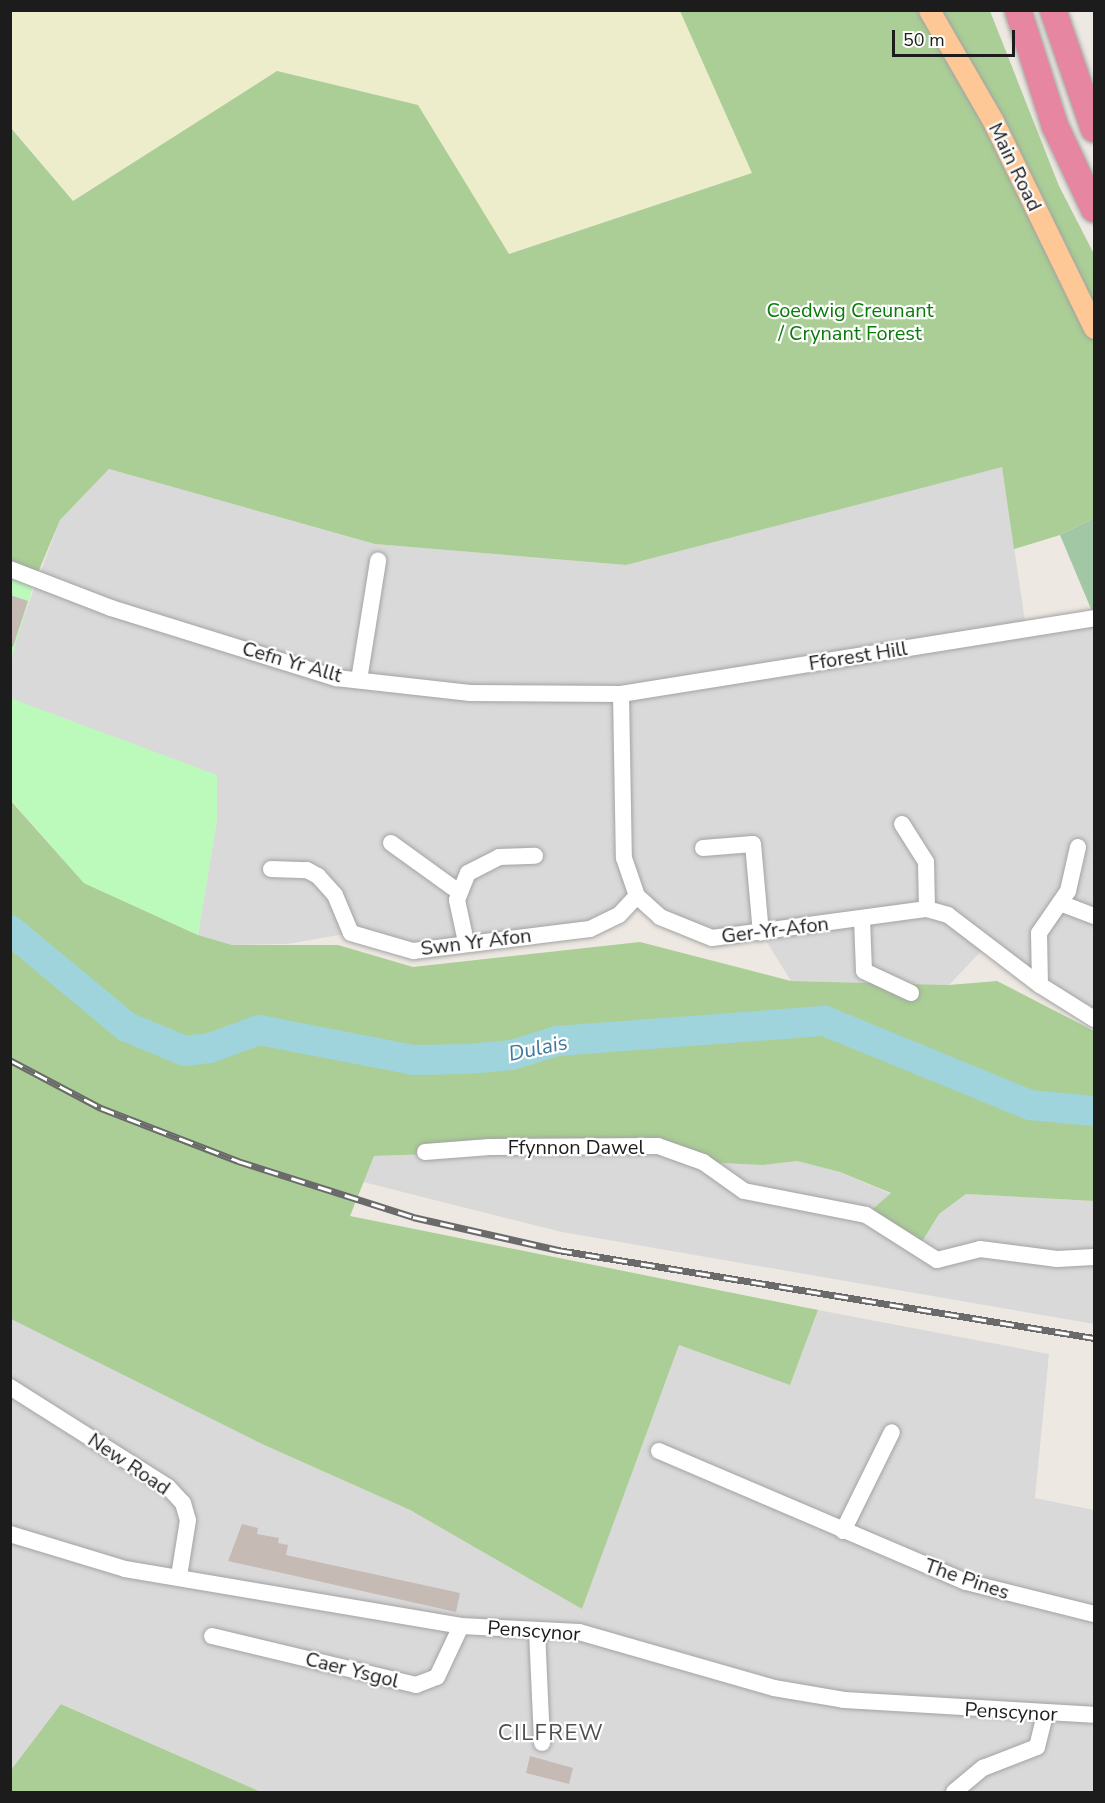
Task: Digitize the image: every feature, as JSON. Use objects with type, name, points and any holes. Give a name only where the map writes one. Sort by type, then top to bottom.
[{"type":"highway","points":[[1018,10],[1054,126],[1095,209]]},
{"type":"highway","points":[[1053,10],[1095,129]]},
{"type":"main road","name":"Main Road","points":[[929,10],[993,121],[1095,328]]},
{"type":"street","points":[[359,681],[378,561]]},
{"type":"street","name":"Cefn Yr Allt","points":[[10,569],[111,608],[336,678],[470,693],[621,694]]},
{"type":"street","name":"Fforest Hill","points":[[621,694],[1095,618]]},
{"type":"street","name":"Ger-Yr-Afon","points":[[621,694],[624,858],[637,896],[660,917],[712,938],[927,909]]},
{"type":"street","points":[[902,824],[926,862],[927,909],[948,915],[1040,986],[1095,1019]]},
{"type":"street","points":[[391,843],[459,892]]},
{"type":"street","points":[[703,848],[753,844],[761,933]]},
{"type":"street","points":[[1040,986],[1039,933],[1068,891],[1078,847]]},
{"type":"street","points":[[466,942],[459,892],[468,873],[477,865],[499,857],[535,856]]},
{"type":"street","name":"Swn Yr Afon","points":[[271,869],[308,870],[331,889],[345,925],[357,937],[413,951],[466,942],[590,929],[613,919],[637,896]]},
{"type":"street","points":[[1060,903],[1095,916]]},
{"type":"street","points":[[862,919],[864,971],[911,993]]},
{"type":"street","name":"Ffynnon Dawel","points":[[426,1152],[501,1147],[658,1146],[703,1162],[744,1191],[866,1215],[937,1260],[980,1249],[1057,1259],[1095,1257]]},
{"type":"street","name":"New Road","points":[[10,1387],[176,1495],[188,1520],[179,1576]]},
{"type":"street","points":[[843,1531],[892,1431]]},
{"type":"street","name":"The Pines","points":[[659,1451],[966,1582],[1095,1614]]},
{"type":"street","name":"Penscynor","points":[[10,1534],[126,1569],[179,1576],[461,1626],[579,1632],[774,1688],[821,1696],[1045,1715],[1095,1715]]},
{"type":"street","name":"Caer Ysgol","points":[[212,1635],[416,1685],[437,1677],[461,1626]]},
{"type":"street","points":[[537,1631],[542,1743]]},
{"type":"street","points":[[954,1792],[983,1768],[1037,1747],[1045,1715]]},
{"type":"shaded area","points":[[1002,466],[1026,628],[1094,618],[1094,1019],[987,945],[949,985],[791,981],[761,933],[712,938],[637,897],[607,923],[413,951],[350,933],[287,944],[232,945],[198,935],[217,819],[11,698],[11,660],[17,634],[60,520],[109,469],[375,544],[626,565]]},
{"type":"shaded area","points":[[658,1146],[763,1165],[797,1161],[840,1172],[891,1194],[866,1215],[939,1214],[966,1194],[1094,1201],[1094,1324],[562,1232],[363,1182],[374,1156]]},
{"type":"shaded area","points":[[818,1310],[1049,1354],[1035,1498],[1094,1510],[1094,1792],[261,1792],[62,1704],[11,1770],[11,1319],[262,1444],[410,1510],[582,1609],[679,1345],[790,1385]]},
{"type":"green space","points":[[10,11],[680,11],[752,173],[508,254],[418,105],[277,71],[73,201],[11,127]]},
{"type":"green space","name":"Coedwig Creunant / Crynant Forest","points":[[680,11],[990,11],[1059,186],[1094,254],[1094,518],[1060,535],[1014,549],[1002,467],[626,565],[375,544],[109,469],[60,520],[37,575],[11,565],[10,127],[73,201],[277,71],[418,105],[509,254],[752,173]]},
{"type":"green space","points":[[1094,518],[1094,616],[1060,535]]},
{"type":"green space","points":[[11,574],[34,583],[11,660]]},
{"type":"green space","points":[[10,698],[217,775],[217,819],[198,935],[84,883],[11,800]]},
{"type":"green space","points":[[10,800],[84,883],[198,935],[232,945],[338,945],[413,967],[640,942],[791,981],[949,985],[997,981],[1094,1031],[1094,1201],[966,1194],[939,1214],[918,1248],[866,1215],[891,1193],[840,1172],[797,1161],[763,1165],[703,1162],[658,1146],[374,1156],[350,1216],[818,1310],[790,1385],[679,1345],[582,1609],[410,1510],[262,1444],[11,1319]]},
{"type":"green space","points":[[61,1704],[261,1792],[11,1792],[11,1770]]},
{"type":"building","points":[[10,595],[28,601],[13,647],[10,646]]},
{"type":"building","points":[[242,1524],[258,1528],[257,1534],[279,1538],[278,1543],[288,1545],[286,1555],[460,1593],[456,1612],[228,1561]]},
{"type":"building","points":[[530,1756],[573,1768],[569,1784],[526,1773]]},
{"type":"waterway","name":"Dulais","points":[[10,930],[127,1027],[185,1051],[210,1048],[259,1030],[414,1060],[468,1059],[512,1055],[557,1041],[825,1021],[1030,1105],[1094,1111]]},
{"type":"railway","points":[[10,1060],[101,1108],[238,1161],[413,1217],[558,1250],[1094,1338]]},
{"type":"district","name":"CILFREW","points":[[551,1734]]}]
